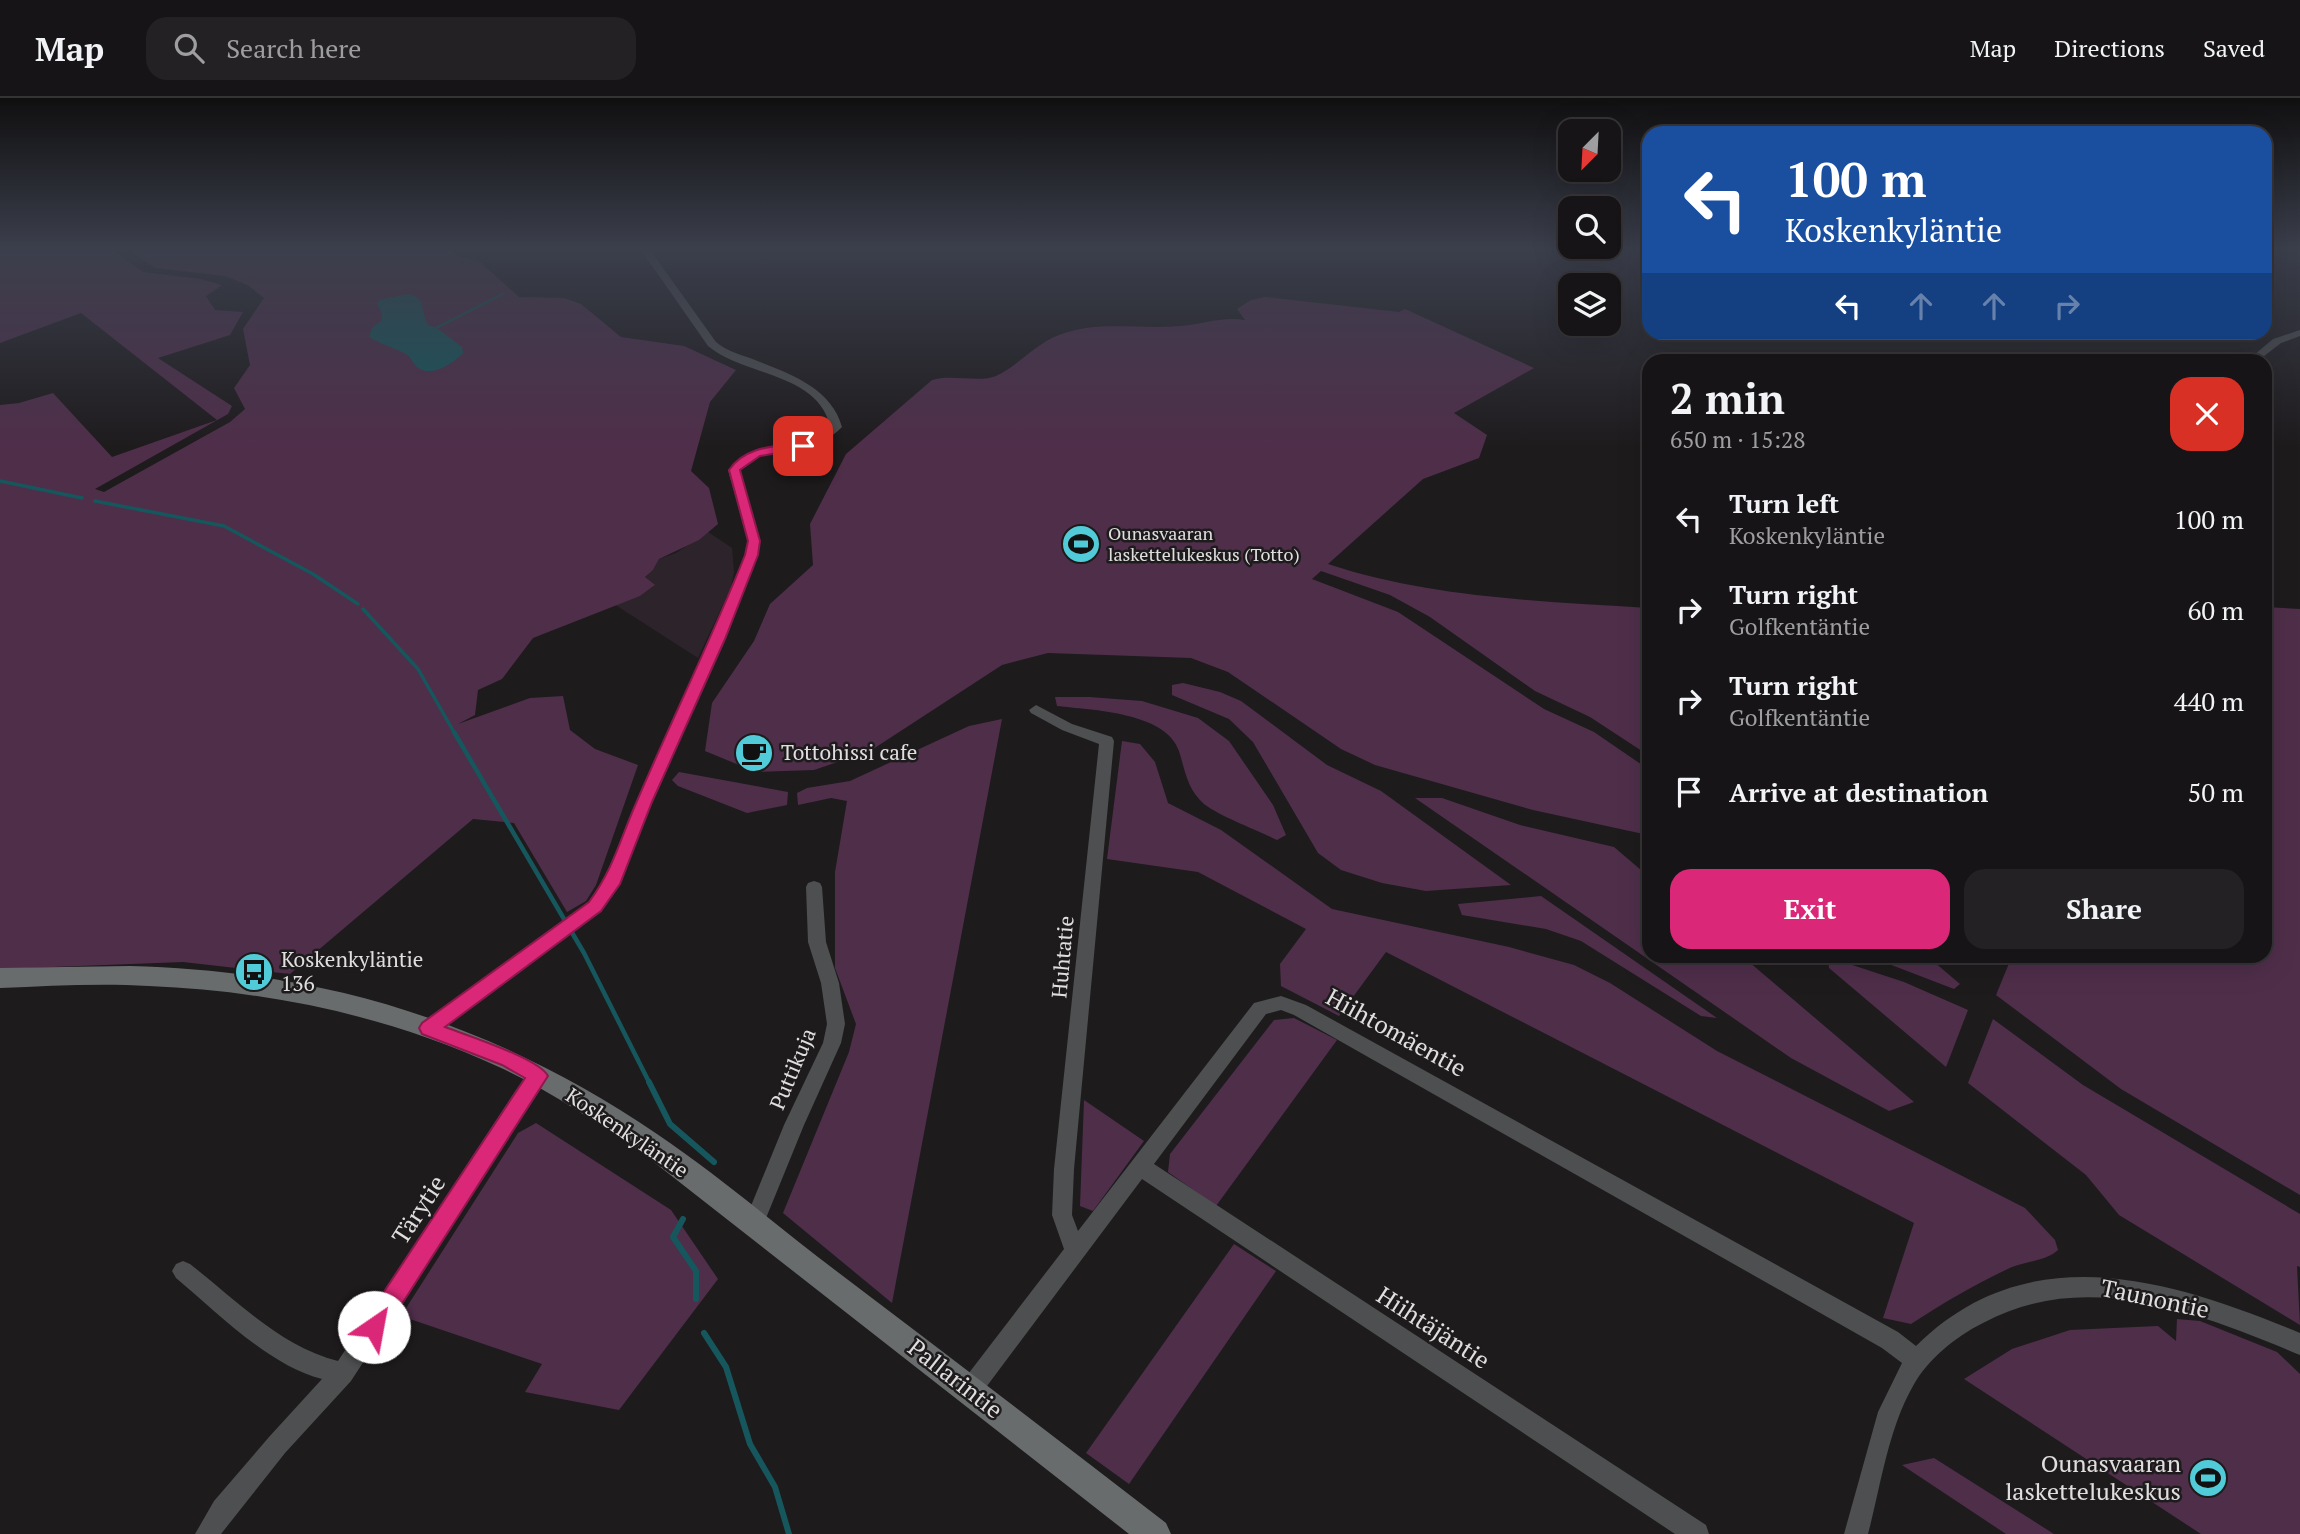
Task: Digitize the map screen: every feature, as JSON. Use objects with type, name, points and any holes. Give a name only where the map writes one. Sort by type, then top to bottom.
[{"type":"street","points":[[429,1028],[595,907],[614,880],[644,802],[718,639],[752,555],[754,541],[734,470],[739,463],[757,453],[815,442],[836,426],[836,419],[819,395],[806,386],[719,350],[691,314]]},
{"type":"street","points":[[2261,354],[2277,341],[2300,333]]},
{"type":"street","name":"Huhtatie","points":[[1035,710],[1067,727],[1107,741],[1064,1170],[1062,1215],[1076,1253]]},
{"type":"street","name":"Puttikuja","points":[[754,1223],[794,1125],[832,1043],[836,1024],[831,984],[817,942],[814,887]]},
{"type":"street","name":"Koskenkyläntie","points":[[0,978],[95,975],[220,980],[296,991],[364,1006],[509,1060],[594,1107],[650,1144],[754,1223]]},
{"type":"street","name":"Hiihtomäentie","points":[[971,1390],[1260,1008],[1281,1003],[1324,1024],[1866,1326],[1918,1361]]},
{"type":"street","name":"Tärytie","points":[[207,1534],[277,1445],[343,1373],[538,1076]]},
{"type":"street","name":"Hiihtäjäntie","points":[[1140,1166],[1697,1534]]},
{"type":"street","name":"Pallarintie","points":[[754,1223],[1155,1534]]},
{"type":"street","points":[[183,1271],[274,1344],[310,1365],[343,1373]]},
{"type":"street","name":"Taunontie","points":[[1856,1534],[1890,1418],[1905,1378],[1945,1333],[1976,1312],[2010,1297],[2052,1287],[2088,1285],[2133,1289],[2186,1301],[2238,1318],[2300,1344]]},
{"type":"shaded area","points":[[0,314],[78,314],[0,343]]},
{"type":"shaded area","points":[[82,314],[242,314],[230,335],[158,358],[232,406],[228,414],[95,489],[104,492],[230,422],[245,409],[234,388],[250,365],[243,329],[253,314],[593,314],[621,337],[684,346],[736,370],[710,402],[691,471],[709,488],[718,524],[699,540],[659,559],[645,577],[655,585],[640,596],[533,638],[502,679],[478,690],[475,715],[458,724],[530,698],[563,696],[570,730],[595,749],[638,765],[596,885],[586,901],[567,912],[514,823],[473,819],[290,974],[183,962],[0,969],[0,405],[19,403],[53,393],[112,457],[217,420]]},
{"type":"shaded area","name":"Ounasvaaran laskettelukeskus (Totto)","points":[[1241,314],[1416,314],[1534,368],[1454,413],[1487,435],[1479,458],[1423,479],[1328,564],[1446,591],[1527,600],[1642,608],[1642,751],[1590,717],[1535,691],[1430,617],[1390,595],[1321,571],[1312,579],[1398,612],[1544,709],[1594,732],[1642,765],[1642,834],[1533,810],[1375,765],[1341,749],[1228,672],[1191,658],[1048,653],[1002,665],[870,751],[814,770],[756,772],[705,751],[712,703],[754,641],[770,604],[813,565],[810,524],[846,454],[932,380],[982,379],[996,376],[1050,339],[1074,330],[1166,327],[1221,320],[1245,320]]},
{"type":"shaded area","points":[[708,532],[732,548],[734,572],[731,587],[698,658],[614,604],[640,596],[654,586],[645,577],[659,559],[676,553]]},
{"type":"shaded area","points":[[2272,607],[2300,609],[2300,1195],[2121,1089],[1996,995],[2009,963],[2272,963]]},
{"type":"shaded area","points":[[1183,683],[1220,692],[1241,701],[1327,765],[1381,791],[1511,885],[1426,891],[1382,883],[1341,870],[1318,853],[1253,742],[1229,719],[1172,695],[1172,685]]},
{"type":"shaded area","points":[[1055,697],[1142,701],[1198,718],[1229,741],[1273,805],[1286,835],[1277,840],[1204,804],[1190,786],[1179,751],[1171,738],[1159,728],[1126,715],[1057,706]]},
{"type":"shaded area","points":[[1002,719],[892,1303],[783,1213],[849,1052],[856,1024],[835,968],[835,872],[847,801],[831,798],[798,805],[797,793],[807,788],[850,781],[969,726]]},
{"type":"shaded area","points":[[1122,741],[1140,744],[1155,762],[1168,803],[1221,830],[1332,909],[1509,947],[1574,965],[1610,983],[1717,1051],[2025,1208],[2055,1240],[2058,1250],[1986,1280],[1911,1324],[1883,1318],[1914,1223],[1386,952],[1339,1016],[1281,986],[1280,964],[1306,929],[1198,872],[1107,859]]},
{"type":"shaded area","points":[[679,772],[788,792],[787,805],[747,813],[678,786],[672,780]]},
{"type":"shaded area","points":[[1415,798],[1442,798],[1520,825],[1614,847],[1642,871],[1642,955]]},
{"type":"shaded area","points":[[1541,896],[1717,1018],[1701,1016],[1581,941],[1546,929],[1462,915],[1458,904]]},
{"type":"shaded area","points":[[1654,963],[1750,963],[1914,1102],[1889,1111],[1791,1058]]},
{"type":"shaded area","points":[[1829,963],[1846,963],[1904,982],[1968,1010],[1946,1067],[1829,968]]},
{"type":"shaded area","points":[[1886,963],[1935,963],[1960,984],[1954,989]]},
{"type":"shaded area","points":[[1294,1018],[1337,1040],[1216,1206],[1168,1172],[1170,1154],[1274,1020]]},
{"type":"shaded area","points":[[1993,1019],[2083,1085],[2300,1214],[2300,1267],[2297,1266],[2300,1325],[2119,1215],[2086,1175],[1968,1083]]},
{"type":"shaded area","points":[[1084,1100],[1144,1141],[1093,1211],[1080,1206]]},
{"type":"shaded area","points":[[536,1123],[671,1210],[718,1279],[619,1410],[525,1392],[542,1364],[401,1316],[518,1133]]},
{"type":"shaded area","points":[[1234,1244],[1276,1271],[1129,1484],[1086,1453]]},
{"type":"shaded area","name":"Ounasvaaran laskettelukeskus","points":[[2177,1319],[2200,1321],[2277,1352],[2300,1374],[2300,1534],[2201,1534],[1964,1379],[2012,1349],[2070,1330],[2158,1326],[2176,1341]]},
{"type":"shaded area","points":[[1934,1458],[2054,1534],[2006,1534],[1902,1465]]},
{"type":"water","points":[[381,314],[424,314],[428,325],[437,328],[462,347],[463,353],[440,369],[420,369],[406,354],[369,337],[372,328],[382,320]]},
{"type":"waterway","points":[[436,328],[464,314]]},
{"type":"waterway","points":[[0,481],[82,498]]},
{"type":"waterway","points":[[95,501],[224,526],[313,574],[358,604]]},
{"type":"waterway","points":[[363,609],[418,669],[455,734]]},
{"type":"waterway","points":[[454,732],[584,953],[650,1084]]},
{"type":"waterway","points":[[650,1084],[670,1124],[714,1162]]},
{"type":"waterway","points":[[683,1219],[673,1237],[696,1271],[696,1299]]},
{"type":"waterway","points":[[704,1333],[726,1367],[750,1444],[775,1487],[789,1534]]},
{"type":"place","name":"Ounasvaaran laskettelukeskus (Totto)","points":[[1081,544]]},
{"type":"place","name":"Tottohissi cafe","points":[[754,753]]},
{"type":"place","name":"Koskenkyläntie 136","points":[[254,972]]},
{"type":"place","name":"Ounasvaaran laskettelukeskus","points":[[2208,1478]]},
{"type":"route","points":[[374,1327],[538,1076],[509,1060],[429,1028],[595,907],[614,880],[644,802],[718,639],[752,555],[754,541],[734,470],[739,463],[757,453],[803,446]]}]
